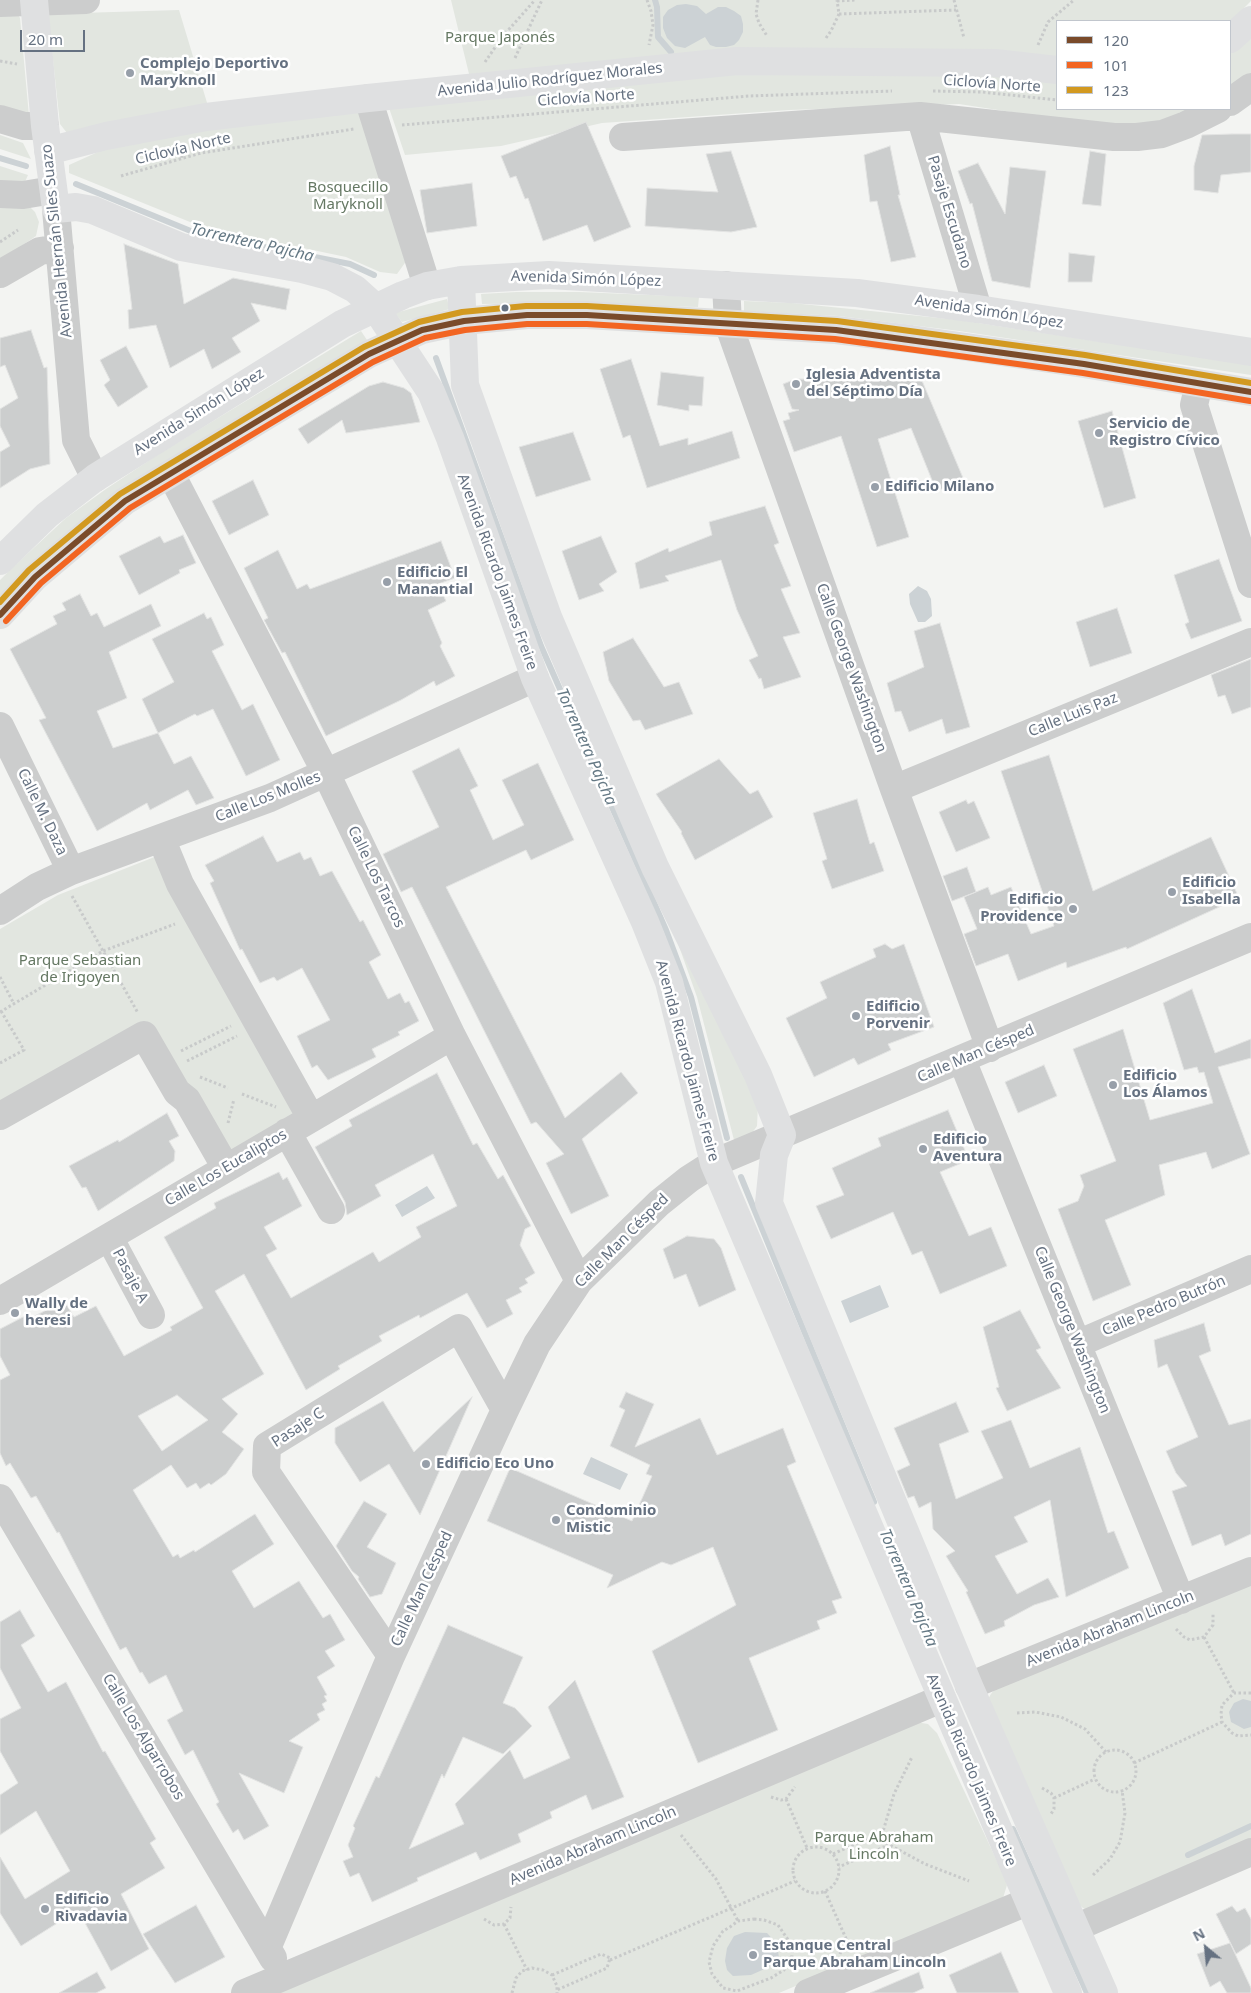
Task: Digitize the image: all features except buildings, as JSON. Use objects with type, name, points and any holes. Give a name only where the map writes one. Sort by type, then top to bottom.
[{"type":"main road","name":"Avenida Hernán Siles Suazo","points":[[34,0],[46,138],[55,200]]},
{"type":"main road","points":[[1231,38],[1251,20]]},
{"type":"main road","name":"Avenida Julio Rodríguez Morales","points":[[46,138],[106,136],[206,117],[374,119],[737,62],[987,63],[1056,70]]},
{"type":"main road","name":"Avenida Ricardo Jaimes Freire","points":[[55,200],[76,207],[94,210],[181,247],[302,269],[332,277],[355,289],[375,307],[421,375],[442,420],[535,678],[645,922],[669,982],[714,1163],[1068,1993]]},
{"type":"main road","name":"Avenida Simón López","points":[[3,552],[95,478],[342,324],[375,307],[428,286],[461,280],[549,275],[857,293],[978,309],[1251,352]]},
{"type":"main road","points":[[461,280],[465,385],[548,617],[655,867],[758,1076],[782,1135]]},
{"type":"main road","points":[[0,615],[35,577],[77,540],[125,502],[369,354],[422,330],[464,321],[535,315],[728,323],[836,330],[911,339],[1251,392]]},
{"type":"main road","name":"Avenida Ricardo Jaimes Freire","points":[[782,1135],[774,1155],[769,1203],[969,1686],[1104,1993]]},
{"type":"street","points":[[0,4],[34,0],[86,0]]},
{"type":"street","points":[[1231,101],[1251,87]]},
{"type":"street","points":[[623,137],[924,103],[1114,136],[1137,136],[1162,134],[1186,126],[1216,110]]},
{"type":"street","name":"Pasaje Escudano","points":[[924,103],[978,309]]},
{"type":"street","points":[[0,119],[24,126],[46,138]]},
{"type":"street","points":[[374,119],[428,286]]},
{"type":"street","name":"Avenida Ricardo Jaimes Freire","points":[[0,194],[23,194],[55,200]]},
{"type":"street","name":"Avenida Hernán Siles Suazo","points":[[55,200],[76,440],[95,478]]},
{"type":"street","points":[[0,274],[40,251],[60,248]]},
{"type":"street","name":"Calle George Washington","points":[[726,285],[728,323],[894,789],[990,1048]]},
{"type":"street","points":[[1199,384],[1194,405],[1251,584]]},
{"type":"street","name":"Calle Los Tarcos","points":[[171,474],[326,773],[452,1036],[579,1281]]},
{"type":"street","name":"Calle Luis Paz","points":[[894,789],[1251,642]]},
{"type":"street","name":"Calle Los Molles","points":[[0,911],[37,887],[71,883],[161,838],[270,798],[535,678]]},
{"type":"street","name":"Calle M. Daza","points":[[0,726],[71,883]]},
{"type":"street","points":[[161,838],[180,884],[197,916],[311,1118]]},
{"type":"street","name":"Calle Man Césped","points":[[268,1946],[391,1656],[504,1410],[537,1344],[579,1281],[659,1203],[689,1179],[714,1163],[1251,937]]},
{"type":"street","points":[[0,1116],[144,1035],[177,1092],[187,1100],[226,1168]]},
{"type":"street","name":"Calle Los Eucaliptos","points":[[0,1301],[226,1168],[286,1121],[311,1118],[452,1036]]},
{"type":"street","name":"Calle George Washington","points":[[962,1060],[1181,1600]]},
{"type":"street","points":[[286,1121],[331,1210]]},
{"type":"street","name":"Pasaje A","points":[[109,1237],[151,1315]]},
{"type":"street","name":"Calle Pedro Butrón","points":[[1077,1344],[1251,1269]]},
{"type":"street","name":"Pasaje C","points":[[391,1656],[266,1472],[267,1446],[459,1328],[504,1410]]},
{"type":"street","name":"Calle Los Algarrobos","points":[[0,1498],[268,1946],[282,1978]]},
{"type":"street","name":"Avenida Abraham Lincoln","points":[[969,1686],[1251,1571]]},
{"type":"street","name":"Avenida Abraham Lincoln","points":[[245,1993],[941,1699]]},
{"type":"street","points":[[1075,1928],[1251,1852]]},
{"type":"street","points":[[808,1993],[844,1986],[1028,1902]]},
{"type":"path","points":[[483,70],[484,63],[503,36],[535,0]]},
{"type":"path","points":[[515,65],[521,44],[542,0]]},
{"type":"path","points":[[646,51],[653,25],[647,0]]},
{"type":"path","points":[[831,31],[839,14],[837,0],[855,0]]},
{"type":"path","points":[[954,0],[964,43]]},
{"type":"path","points":[[1037,50],[1048,22],[1074,0]]},
{"type":"path","points":[[839,14],[956,10]]},
{"type":"path","points":[[0,61],[22,65]]},
{"type":"path","name":"Ciclovía Norte","points":[[121,176],[201,153],[374,119],[749,96],[900,91]]},
{"type":"path","name":"Ciclovía Norte","points":[[924,103],[982,92],[1056,100]]},
{"type":"path","points":[[0,242],[18,230]]},
{"type":"path","points":[[71,883],[103,951],[142,1020]]},
{"type":"path","points":[[0,1063],[24,1050],[0,1012],[103,951],[197,916]]},
{"type":"path","points":[[0,977],[14,1004]]},
{"type":"path","points":[[177,1053],[255,1021]]},
{"type":"path","points":[[184,1063],[255,1021]]},
{"type":"path","points":[[242,1094],[286,1121]]},
{"type":"path","points":[[1174,1626],[1178,1632],[1190,1640],[1204,1637],[1213,1625],[1212,1610]]},
{"type":"path","points":[[1204,1637],[1234,1694]]},
{"type":"path","points":[[1251,1693],[1234,1694],[1222,1705],[1222,1722],[1232,1733],[1238,1736],[1251,1735]]},
{"type":"path","points":[[1017,1713],[1049,1713],[1074,1722],[1095,1738],[1106,1752]]},
{"type":"path","points":[[1134,1763],[1222,1722]]},
{"type":"path","points":[[1114,1750],[1123,1752],[1134,1763],[1134,1779],[1122,1790],[1107,1790],[1095,1779],[1095,1763],[1106,1752],[1114,1750]]},
{"type":"path","points":[[912,1757],[894,1794],[882,1835],[886,1843],[925,1864],[969,1880]]},
{"type":"path","points":[[1054,1798],[1095,1779]]},
{"type":"path","points":[[1093,1875],[1110,1859],[1123,1833],[1126,1813],[1122,1790]]},
{"type":"path","points":[[786,1799],[807,1848]]},
{"type":"path","points":[[680,1833],[716,1878],[738,1922]]},
{"type":"path","points":[[833,1854],[874,1835],[882,1835]]},
{"type":"path","points":[[839,1867],[884,1847],[886,1843]]},
{"type":"path","points":[[821,1847],[833,1854],[839,1867],[836,1881],[825,1891],[818,1893],[805,1891],[795,1881],[792,1873],[795,1858],[807,1848],[821,1847]]},
{"type":"path","points":[[610,1960],[795,1881]]},
{"type":"path","points":[[825,1891],[848,1943]]},
{"type":"path","points":[[483,1917],[494,1925],[504,1924],[510,1918],[511,1903]]},
{"type":"path","points":[[764,1920],[778,1925],[793,1947],[784,1970],[737,1991],[723,1988],[712,1974],[709,1962],[713,1946],[723,1931],[738,1922],[764,1920]]},
{"type":"path","points":[[504,1924],[527,1970]]},
{"type":"path","points":[[552,1976],[601,1954],[608,1956],[610,1960]]},
{"type":"path","points":[[511,1993],[516,1978],[527,1970],[538,1968],[552,1976],[557,1991],[608,1968],[610,1960]]},
{"type":"green space","name":"Parque Japonés","points":[[451,0],[1251,0],[1231,21],[1056,20],[1056,60],[470,78]]},
{"type":"green space","name":"Complejo Deportivo Maryknoll","points":[[179,10],[208,106],[67,133],[60,124],[48,14]]},
{"type":"green space","points":[[0,13],[18,15],[20,18],[29,116],[0,107]]},
{"type":"green space","points":[[1251,34],[1251,79],[1231,95],[1231,51]]},
{"type":"green space","points":[[740,70],[918,70],[1056,81],[1056,110],[1204,110],[1161,127],[1096,125],[959,104],[789,110],[602,123],[501,146],[405,155],[388,105]]},
{"type":"green space","name":"Bosquecillo Maryknoll","points":[[362,110],[407,260],[397,274],[380,272],[346,257],[227,232],[190,222],[69,173],[69,165],[109,147],[165,132]]},
{"type":"green space","points":[[0,135],[23,143],[31,159],[0,149]]},
{"type":"green space","points":[[0,166],[28,175],[24,184],[0,183]]},
{"type":"green space","points":[[24,201],[35,212],[39,222],[36,236],[0,261],[0,205]]},
{"type":"green space","points":[[579,292],[699,297],[698,307],[550,303],[482,304],[481,294]]},
{"type":"green space","points":[[447,299],[450,309],[402,322],[395,313]]},
{"type":"green space","points":[[744,301],[792,303],[959,320],[1251,365],[1251,375],[959,331],[839,316],[744,311]]},
{"type":"green space","points":[[361,331],[367,340],[0,597],[0,580],[66,518],[162,452]]},
{"type":"green space","name":"Parque Sebastian de Irigoyen","points":[[157,856],[295,1115],[232,1152],[149,1026],[0,1109],[0,929],[58,895]]},
{"type":"green space","points":[[675,935],[758,1105],[757,1126],[752,1133],[734,1140],[697,997]]},
{"type":"green space","points":[[1251,1583],[1251,1842],[1089,1911],[1083,1908],[1078,1904],[988,1699],[994,1690]]},
{"type":"green space","name":"Parque Abraham Lincoln","points":[[915,1722],[928,1724],[937,1733],[1005,1878],[1007,1885],[1003,1898],[779,1993],[272,1993]]},
{"type":"shaded area","points":[[677,5],[697,6],[706,14],[718,7],[726,7],[734,11],[741,16],[743,24],[743,32],[739,40],[734,45],[716,47],[710,45],[705,37],[685,48],[675,46],[667,38],[663,28],[663,17],[668,10]]},
{"type":"shaded area","points":[[918,586],[927,591],[931,599],[932,616],[925,622],[918,622],[910,604],[909,594]]},
{"type":"shaded area","points":[[427,1186],[435,1198],[402,1217],[395,1205]]},
{"type":"shaded area","points":[[880,1285],[889,1307],[850,1323],[841,1301]]},
{"type":"shaded area","points":[[591,1457],[628,1474],[620,1490],[583,1474]]},
{"type":"shaded area","points":[[1243,1699],[1251,1701],[1251,1727],[1244,1729],[1231,1722],[1229,1712],[1234,1703]]},
{"type":"shaded area","name":"Estanque Central Parque Abraham Lincoln","points":[[745,1932],[767,1933],[777,1944],[778,1963],[751,1975],[733,1976],[727,1970],[725,1961],[727,1948],[734,1936]]},
{"type":"waterway","points":[[655,0],[658,37],[671,52]]},
{"type":"waterway","name":"Torrentera Pajcha","points":[[0,158],[26,166]]},
{"type":"waterway","name":"Torrentera Pajcha","points":[[76,184],[198,234],[350,264],[374,275]]},
{"type":"waterway","name":"Torrentera Pajcha","points":[[436,358],[541,646],[666,930],[691,997],[727,1138]]},
{"type":"waterway","name":"Torrentera Pajcha","points":[[741,1177],[874,1502]]},
{"type":"waterway","points":[[1188,1855],[1251,1826]]},
{"type":"waterway","name":"Torrentera Pajcha","points":[[1013,1829],[1087,1993]]},
{"type":"transit line","name":"123","points":[[0,602],[29,570],[120,494],[364,347],[419,322],[462,312],[526,306],[587,306],[837,321],[1085,355],[1251,383]]},
{"type":"transit line","name":"120","points":[[0,615],[35,577],[125,501],[369,354],[422,330],[464,321],[527,315],[587,315],[836,330],[1084,364],[1251,392]]},
{"type":"transit line","name":"101","points":[[6,621],[41,583],[130,508],[373,362],[425,338],[465,330],[527,324],[587,324],[835,339],[1083,373],[1250,401]]},
{"type":"place","name":"Complejo Deportivo Maryknoll","points":[[130,73]]},
{"type":"place","name":"Iglesia Adventista del Séptimo Día","points":[[796,384]]},
{"type":"place","name":"Servicio de Registro Cívico","points":[[1099,433]]},
{"type":"place","name":"Edificio Milano","points":[[875,487]]},
{"type":"place","name":"Edificio El Manantial","points":[[387,582]]},
{"type":"place","name":"Edificio Isabella","points":[[1172,892]]},
{"type":"place","name":"Edificio Providence","points":[[1073,909]]},
{"type":"place","name":"Edificio Porvenir","points":[[856,1016]]},
{"type":"place","name":"Edificio Los Álamos","points":[[1113,1085]]},
{"type":"place","name":"Edificio Aventura","points":[[923,1149]]},
{"type":"place","name":"Wally de heresi","points":[[15,1313]]},
{"type":"place","name":"Edificio Eco Uno","points":[[426,1464]]},
{"type":"place","name":"Condominio Mistic","points":[[556,1520]]},
{"type":"place","name":"Edificio Rivadavia","points":[[45,1909]]},
{"type":"place","name":"Estanque Central Parque Abraham Lincoln","points":[[753,1955]]}]
